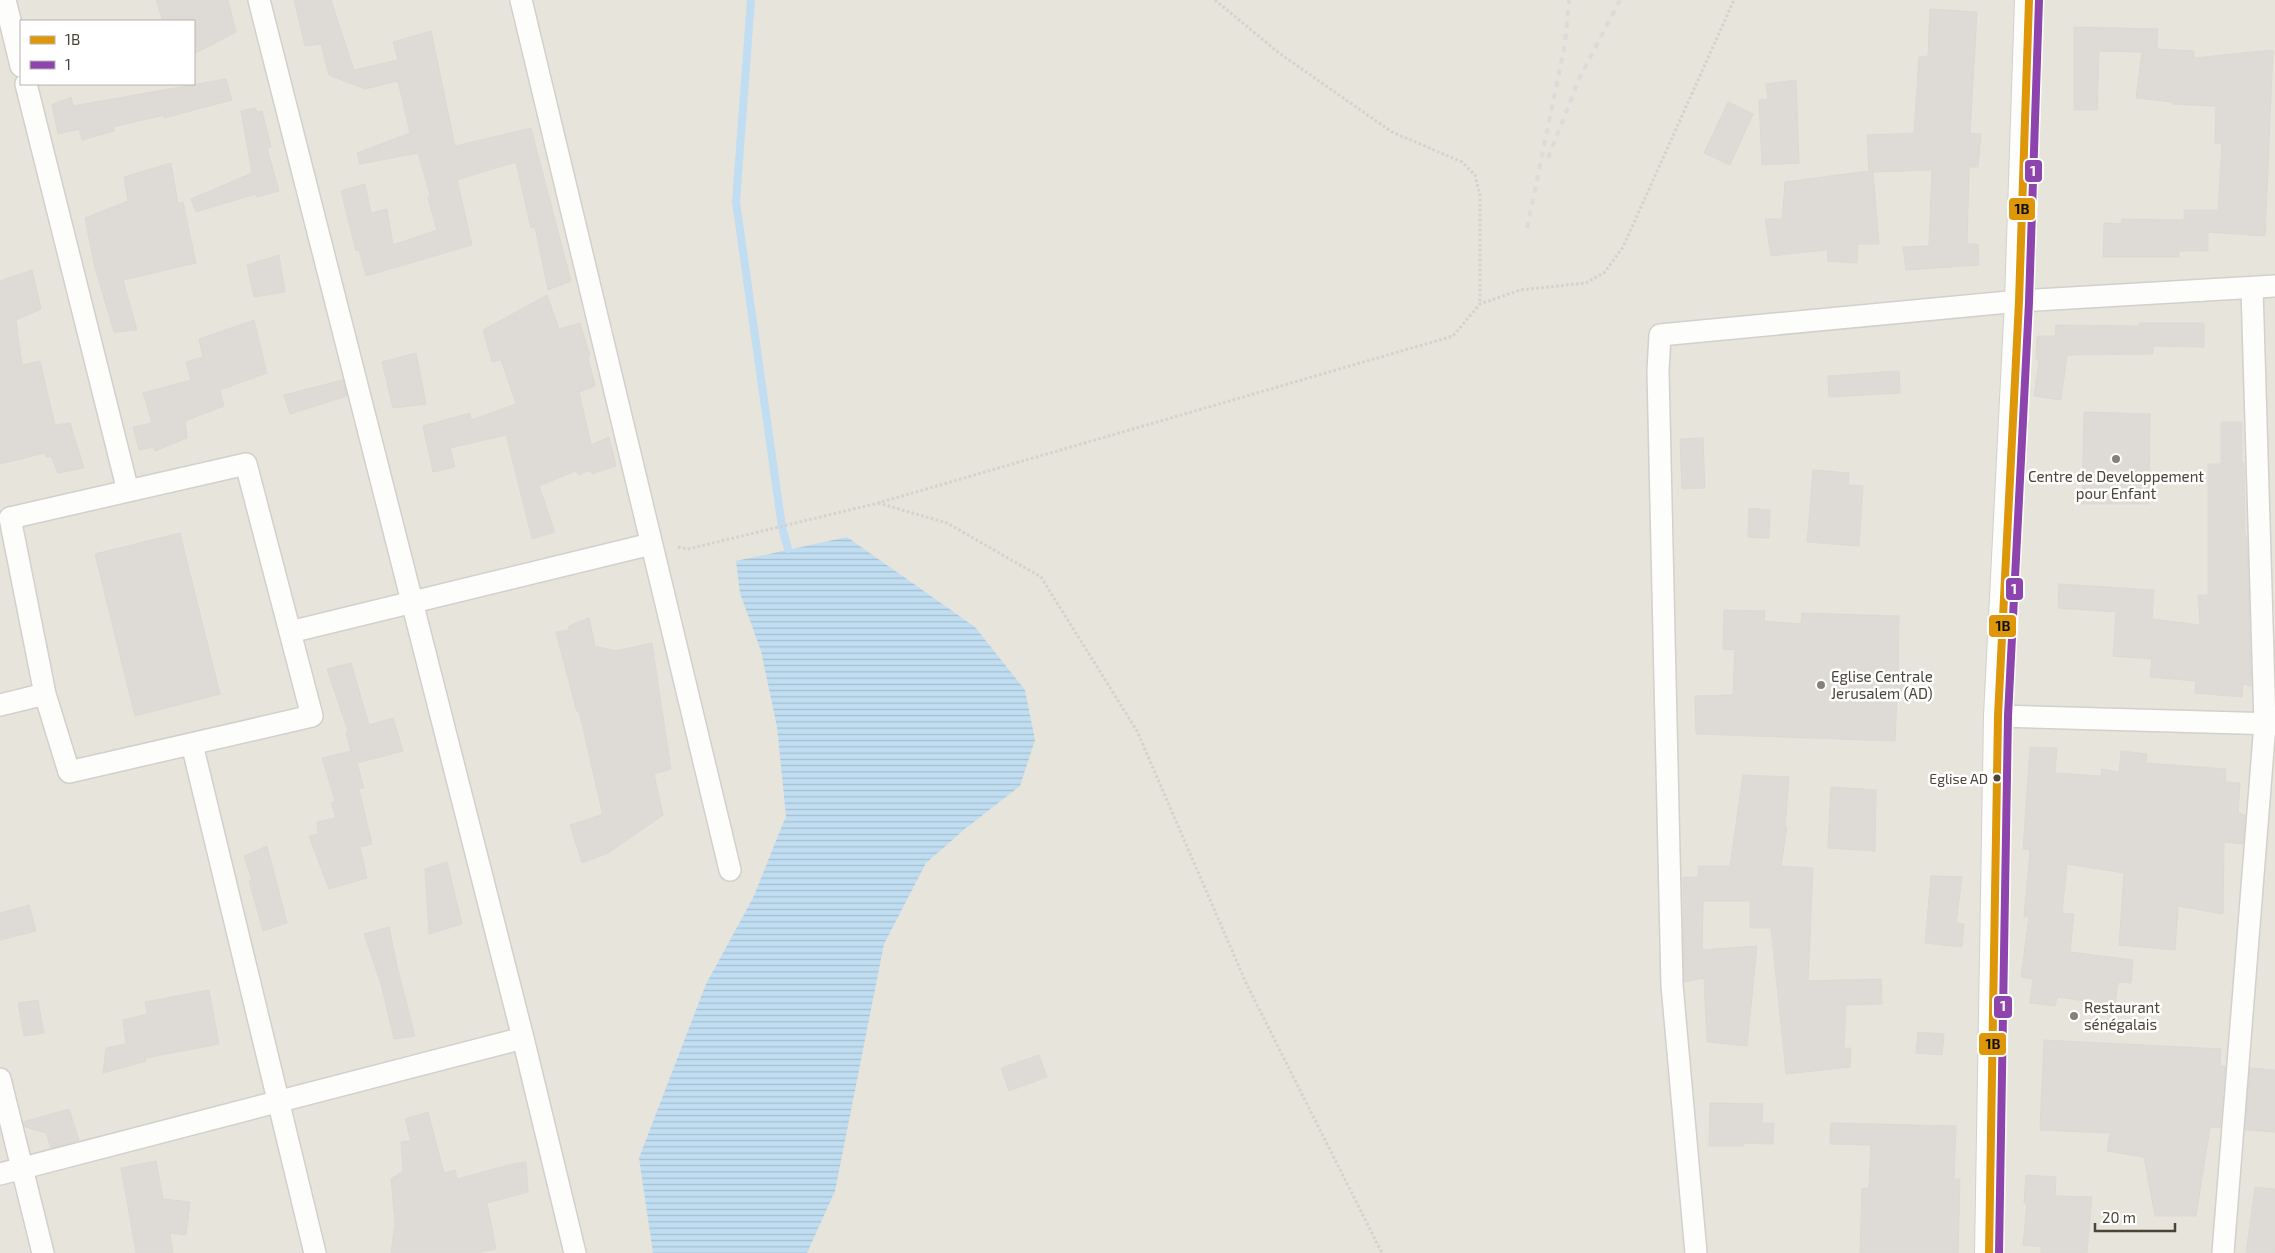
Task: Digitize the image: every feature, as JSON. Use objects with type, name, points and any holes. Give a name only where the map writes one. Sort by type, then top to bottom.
[{"type":"street","points":[[4,0],[20,62]]},
{"type":"street","points":[[259,0],[523,1038],[575,1253]]},
{"type":"street","points":[[521,0],[730,870]]},
{"type":"street","points":[[1989,1253],[1998,716],[2019,301],[2029,0]]},
{"type":"street","points":[[26,85],[128,491]]},
{"type":"street","points":[[1696,1253],[1672,985],[1659,381],[1660,335],[2019,301],[2275,286]]},
{"type":"street","points":[[2223,1253],[2270,724],[2252,288]]},
{"type":"street","points":[[246,464],[312,716],[69,772],[45,694],[10,518],[128,491],[246,464]]},
{"type":"street","points":[[290,632],[652,544]]},
{"type":"street","points":[[0,705],[45,694]]},
{"type":"street","points":[[1998,716],[2270,724]]},
{"type":"street","points":[[192,744],[315,1253]]},
{"type":"street","points":[[0,1174],[523,1038]]},
{"type":"street","points":[[0,1079],[43,1253]]},
{"type":"path","points":[[1214,0],[1279,53],[1392,132],[1462,162],[1475,175],[1480,195],[1480,304]]},
{"type":"path","points":[[652,544],[688,549],[878,503],[1453,336],[1480,304],[1520,290],[1586,283],[1605,272],[1623,248],[1734,0]]},
{"type":"path","points":[[878,503],[947,523],[1041,577],[1137,732],[1246,983],[1382,1253]]},
{"type":"shaded area","points":[[0,0],[2275,0],[2275,1253],[0,1253]]},
{"type":"water","points":[[847,537],[975,627],[1025,690],[1035,740],[1020,786],[966,828],[926,863],[884,944],[835,1191],[807,1253],[653,1253],[639,1158],[706,984],[753,898],[786,816],[777,727],[761,651],[740,593],[736,561]]},
{"type":"building","points":[[156,0],[228,0],[236,32],[195,53],[195,20],[163,20]]},
{"type":"building","points":[[294,0],[331,0],[354,70],[398,60],[393,42],[431,31],[455,146],[531,128],[571,281],[548,290],[535,227],[531,228],[516,162],[457,180],[472,245],[366,276],[359,250],[356,251],[341,191],[365,184],[371,213],[387,209],[393,245],[437,230],[428,198],[430,195],[418,153],[360,164],[357,153],[410,133],[398,81],[365,89],[329,75],[321,44],[305,46]]},
{"type":"building","points":[[1930,9],[1977,12],[1970,133],[1981,134],[1978,167],[1969,167],[1967,244],[1978,244],[1979,265],[1906,270],[1903,247],[1929,246],[1932,170],[1873,172],[1879,244],[1858,244],[1857,263],[1828,261],[1827,250],[1771,256],[1765,219],[1782,219],[1785,182],[1869,171],[1867,135],[1914,133],[1919,57],[1928,56]]},
{"type":"building","points":[[2074,27],[2158,29],[2157,49],[2194,51],[2194,58],[2273,50],[2265,236],[2208,232],[2208,251],[2179,251],[2179,257],[2103,257],[2104,223],[2121,224],[2122,219],[2184,220],[2184,210],[2218,210],[2222,143],[2215,144],[2216,106],[2172,104],[2173,102],[2136,98],[2142,52],[2099,51],[2097,110],[2074,110]]},
{"type":"building","points":[[226,79],[232,100],[164,118],[164,115],[113,127],[114,131],[82,140],[79,129],[58,134],[52,105],[71,97],[73,106]]},
{"type":"building","points":[[1796,80],[1799,163],[1762,165],[1759,100],[1768,99],[1766,84]]},
{"type":"building","points":[[1728,102],[1753,114],[1730,165],[1704,153]]},
{"type":"building","points":[[255,108],[257,112],[262,111],[271,147],[267,148],[279,191],[257,197],[256,194],[196,212],[191,199],[252,173],[241,111]]},
{"type":"building","points":[[171,163],[178,204],[183,202],[196,263],[123,280],[137,330],[114,332],[94,264],[85,218],[128,201],[124,177]]},
{"type":"building","points":[[279,255],[285,292],[254,297],[247,265]]},
{"type":"building","points":[[32,270],[41,309],[16,320],[22,365],[40,361],[55,425],[70,423],[84,468],[58,473],[51,456],[46,457],[45,453],[0,464],[0,281]]},
{"type":"building","points":[[547,295],[559,329],[580,323],[590,356],[588,357],[595,386],[579,392],[591,445],[609,437],[616,466],[592,474],[590,470],[579,475],[575,471],[539,486],[555,532],[532,539],[506,435],[450,448],[455,467],[433,472],[423,426],[470,413],[471,420],[516,404],[501,360],[492,362],[483,330]]},
{"type":"building","points":[[254,320],[267,373],[220,390],[224,406],[185,421],[187,438],[155,451],[154,447],[139,450],[133,427],[152,423],[143,393],[191,380],[186,362],[203,357],[199,339]]},
{"type":"building","points":[[2139,323],[2204,323],[2204,347],[2153,346],[2153,354],[2067,355],[2061,400],[2034,396],[2039,360],[2036,359],[2037,336],[2055,336],[2056,325],[2139,326]]},
{"type":"building","points":[[416,353],[426,404],[393,408],[382,362]]},
{"type":"building","points":[[1899,371],[1900,393],[1829,397],[1828,376]]},
{"type":"building","points":[[343,380],[347,396],[290,414],[284,395]]},
{"type":"building","name":"Centre de Developpement pour Enfant","points":[[2084,412],[2150,414],[2149,504],[2082,504]]},
{"type":"building","points":[[2221,422],[2242,422],[2251,686],[2243,684],[2242,697],[2195,693],[2196,681],[2150,677],[2152,659],[2113,656],[2116,612],[2058,608],[2059,584],[2154,590],[2152,619],[2200,625],[2198,595],[2208,595],[2208,464],[2221,464]]},
{"type":"building","points":[[1703,438],[1705,488],[1682,489],[1680,439]]},
{"type":"building","points":[[1813,470],[1849,473],[1848,485],[1863,486],[1859,546],[1807,542]]},
{"type":"building","points":[[1749,508],[1770,510],[1769,538],[1748,537]]},
{"type":"building","points":[[180,533],[220,694],[135,716],[95,554]]},
{"type":"building","name":"Eglise Centrale Jerusalem (AD)","points":[[1724,610],[1765,611],[1764,621],[1801,624],[1802,613],[1899,616],[1898,671],[1910,671],[1909,699],[1897,698],[1895,741],[1696,734],[1695,696],[1733,695],[1735,650],[1723,649]]},
{"type":"building","points":[[589,618],[595,646],[615,651],[652,643],[671,769],[654,774],[663,815],[608,853],[582,863],[570,825],[601,815],[602,812],[579,711],[577,712],[556,632],[569,630],[569,626]]},
{"type":"building","points":[[351,663],[369,725],[393,718],[403,751],[357,763],[364,788],[359,789],[372,844],[360,847],[367,878],[329,889],[309,836],[318,834],[317,822],[336,818],[331,803],[335,801],[322,758],[351,751],[346,732],[348,731],[327,669]]},
{"type":"building","points":[[2030,747],[2057,748],[2055,773],[2101,776],[2102,769],[2119,772],[2121,751],[2147,754],[2146,763],[2226,769],[2225,782],[2240,783],[2238,813],[2245,815],[2243,844],[2224,842],[2223,914],[2178,906],[2175,950],[2119,945],[2124,873],[2067,864],[2062,913],[2074,914],[2070,952],[2133,960],[2131,983],[2118,982],[2115,1005],[2057,997],[2055,1006],[2030,1003],[2033,979],[2021,977],[2029,917],[2024,917],[2030,850],[2023,849]]},
{"type":"building","points":[[1743,775],[1789,777],[1785,827],[1787,827],[1781,866],[1813,868],[1808,981],[1881,979],[1882,1004],[1846,1005],[1844,1048],[1851,1048],[1850,1067],[1786,1074],[1771,928],[1750,928],[1750,901],[1703,901],[1702,950],[1757,946],[1747,1046],[1707,1042],[1704,978],[1684,982],[1683,877],[1698,877],[1698,866],[1730,866]]},
{"type":"building","points":[[1831,787],[1876,790],[1875,851],[1828,848]]},
{"type":"building","points":[[267,846],[287,923],[263,931],[249,881],[252,880],[244,856]]},
{"type":"building","points":[[447,862],[462,924],[429,934],[425,869]]},
{"type":"building","points":[[1931,876],[1962,877],[1956,923],[1964,924],[1962,947],[1925,943]]},
{"type":"building","points":[[29,905],[36,931],[0,940],[0,913]]},
{"type":"building","points":[[389,927],[415,1036],[394,1039],[381,984],[364,934]]},
{"type":"building","points":[[209,990],[219,1044],[145,1058],[146,1061],[103,1073],[106,1048],[126,1044],[123,1020],[147,1014],[145,1002]]},
{"type":"building","points":[[38,1000],[44,1033],[24,1036],[18,1003]]},
{"type":"building","points":[[1918,1032],[1944,1034],[1942,1055],[1916,1053]]},
{"type":"building","points":[[2044,1040],[2221,1049],[2220,1066],[2225,1066],[2220,1128],[2210,1127],[2196,1216],[2155,1216],[2144,1157],[2107,1151],[2110,1133],[2040,1130]]},
{"type":"building","points":[[1039,1055],[1047,1077],[1009,1091],[1001,1068]]},
{"type":"building","points":[[2250,1068],[2275,1070],[2275,1132],[2245,1130]]},
{"type":"building","points":[[1710,1103],[1763,1104],[1762,1123],[1774,1123],[1773,1144],[1744,1143],[1744,1146],[1709,1146]]},
{"type":"building","points":[[69,1109],[79,1140],[51,1148],[46,1133],[25,1127],[23,1122]]},
{"type":"building","points":[[428,1112],[444,1173],[455,1170],[457,1179],[526,1162],[528,1192],[487,1203],[496,1249],[475,1253],[391,1253],[395,1223],[391,1179],[403,1171],[401,1142],[411,1141],[405,1119]]},
{"type":"building","points":[[1831,1123],[1956,1126],[1954,1179],[1960,1179],[1958,1253],[1860,1253],[1862,1188],[1869,1188],[1871,1145],[1830,1144]]},
{"type":"building","points":[[156,1161],[163,1199],[190,1202],[186,1235],[170,1233],[173,1253],[136,1253],[121,1168]]},
{"type":"building","points":[[2026,1175],[2056,1177],[2055,1196],[2092,1197],[2087,1253],[2041,1253],[2041,1247],[2023,1245],[2027,1203],[2024,1203]]},
{"type":"building","points":[[2255,1187],[2275,1189],[2275,1253],[2246,1253]]},
{"type":"waterway","points":[[751,0],[736,202],[782,527],[788,549]]},
{"type":"railway","points":[[1527,228],[1565,44],[1569,0]]},
{"type":"railway","points":[[1548,158],[1580,77],[1620,0]]},
{"type":"transit line","name":"1B","points":[[1989,1253],[1998,716],[2019,301],[2029,0]]},
{"type":"transit line","name":"1","points":[[1999,1253],[2008,716],[2029,302],[2039,0]]},
{"type":"place","name":"Centre de Developpement pour Enfant","points":[[2116,459]]},
{"type":"place","name":"Eglise Centrale Jerusalem (AD)","points":[[1821,685]]},
{"type":"place","name":"Eglise AD","points":[[1997,778]]},
{"type":"place","name":"Restaurant sénégalais","points":[[2074,1016]]}]
